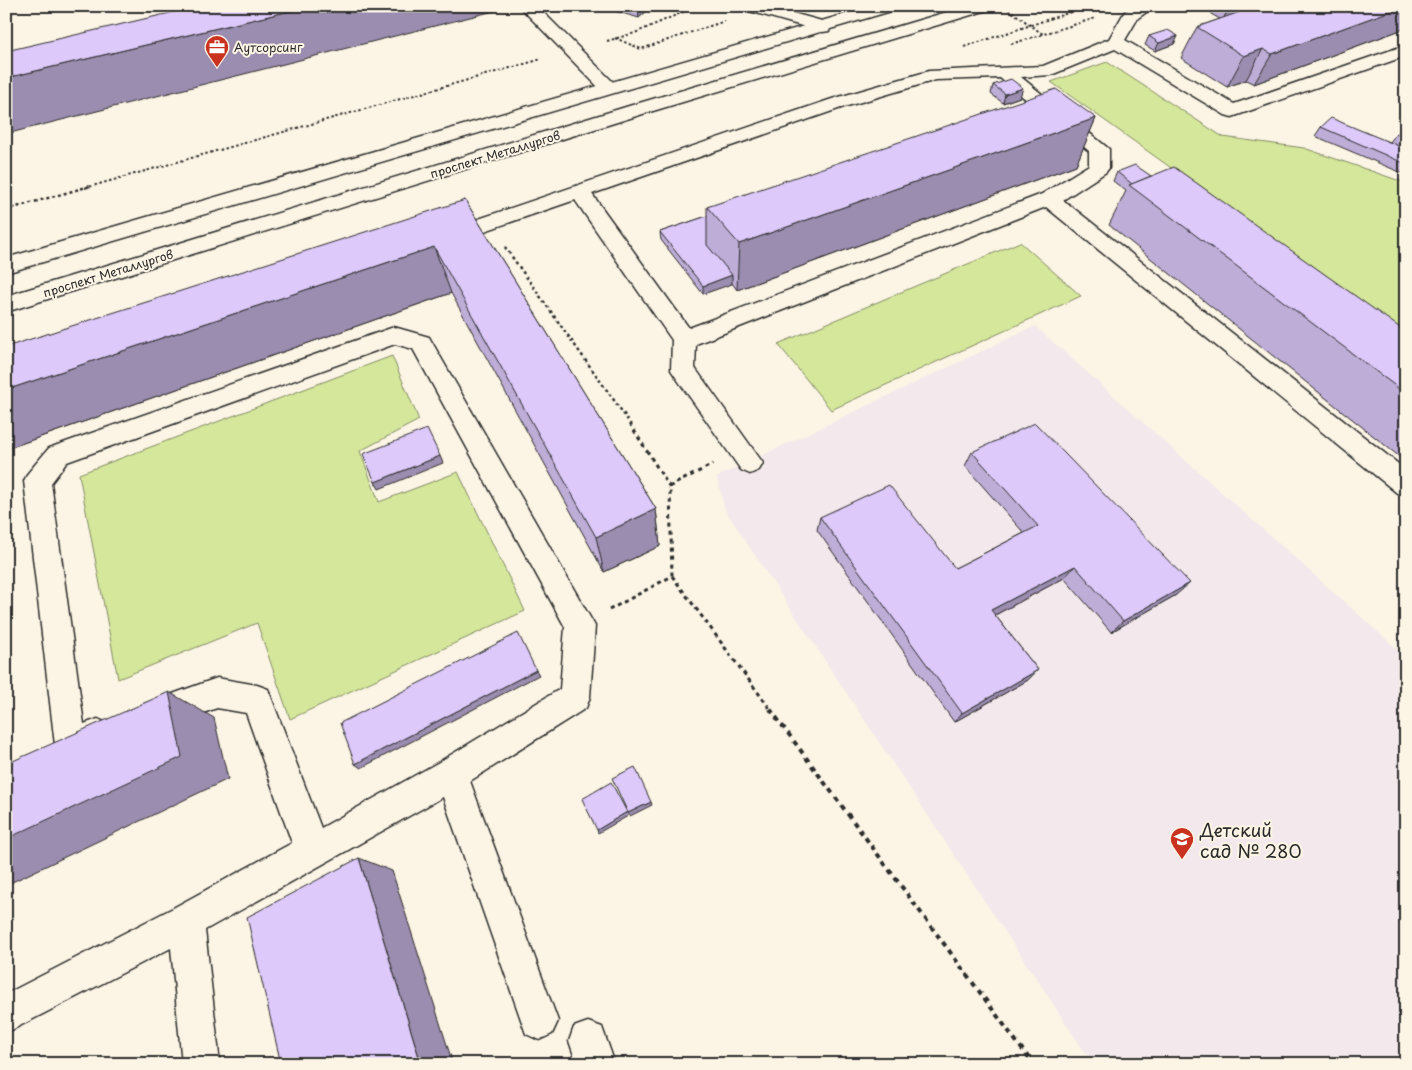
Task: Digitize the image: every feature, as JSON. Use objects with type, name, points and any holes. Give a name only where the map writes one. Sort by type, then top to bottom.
[{"type":"main road","points":[[527,6],[609,88],[636,110]]},
{"type":"main road","points":[[6,266],[892,6]]},
{"type":"main road","name":"проспект Металлургов","points":[[6,304],[636,110],[985,6]]},
{"type":"main road","points":[[431,243],[838,103],[935,74],[1006,74],[1045,71],[1116,42],[1131,15],[1147,6]]},
{"type":"main road","points":[[750,7],[823,27]]},
{"type":"main road","points":[[1116,42],[1232,111],[1406,50]]},
{"type":"main road","points":[[684,339],[1049,199],[1099,168],[1099,149],[1006,74]]},
{"type":"main road","points":[[579,191],[684,339],[683,370],[744,457]]},
{"type":"main road","points":[[1049,199],[1406,485]]},
{"type":"main road","points":[[6,1014],[186,921],[450,774],[574,697],[580,626],[421,343],[394,335],[58,455],[37,481],[71,745],[217,693],[257,700],[312,850]]},
{"type":"main road","points":[[450,774],[539,1021]]},
{"type":"main road","points":[[186,921],[201,1064]]},
{"type":"path","points":[[607,41],[635,33],[698,6]]},
{"type":"path","points":[[1004,6],[1044,35]]},
{"type":"path","points":[[962,48],[1089,6]]},
{"type":"path","points":[[615,38],[641,49],[736,18],[750,7]]},
{"type":"path","points":[[1036,37],[1096,18]]},
{"type":"path","points":[[6,210],[548,58]]},
{"type":"path","points":[[488,223],[618,404],[670,487],[672,576],[1033,1064]]},
{"type":"path","points":[[670,487],[744,457]]},
{"type":"path","points":[[580,626],[672,576]]},
{"type":"shaded area","name":"Детский сад № 280","points":[[1035,326],[1406,657],[1406,1064],[1093,1064],[725,510],[717,477]]},
{"type":"green space","points":[[1107,62],[1223,137],[1304,148],[1406,183],[1406,336],[1051,82]]},
{"type":"green space","points":[[1020,242],[1081,296],[831,410],[778,344]]},
{"type":"green space","points":[[392,356],[419,420],[360,451],[379,502],[458,472],[525,611],[290,719],[257,623],[118,679],[79,474]]},
{"type":"building","points":[[200,6],[311,6],[6,78],[6,51]]},
{"type":"building","points":[[627,6],[642,6],[638,10]]},
{"type":"building","points":[[1216,6],[1243,6],[1227,12]]},
{"type":"building","points":[[1257,6],[1404,6],[1272,54],[1263,49],[1244,56],[1197,27]]},
{"type":"building","points":[[1168,30],[1178,36],[1159,43],[1149,36]]},
{"type":"building","points":[[1011,79],[1023,88],[1005,94],[993,85]]},
{"type":"building","points":[[1056,89],[1096,118],[739,244],[707,207]]},
{"type":"building","points":[[1331,118],[1406,149],[1406,164],[1321,127]]},
{"type":"building","points":[[1406,128],[1406,139],[1396,134]]},
{"type":"building","points":[[1135,165],[1151,176],[1132,184],[1117,172]]},
{"type":"building","points":[[1174,167],[1406,332],[1406,394],[1129,185]]},
{"type":"building","points":[[465,200],[656,509],[596,537],[434,247],[6,390],[6,347]]},
{"type":"building","points":[[707,216],[707,245],[732,275],[703,286],[660,232]]},
{"type":"building","points":[[1035,423],[1190,583],[1123,621],[1075,566],[991,610],[1038,670],[962,713],[820,517],[889,485],[955,568],[1038,526],[972,452]]},
{"type":"building","points":[[427,429],[440,456],[375,482],[363,454]]},
{"type":"building","points":[[518,633],[536,670],[355,764],[340,723]]},
{"type":"building","points":[[169,692],[182,757],[6,839],[6,764]]},
{"type":"building","points":[[635,767],[651,802],[628,813],[612,778]]},
{"type":"building","points":[[611,782],[627,812],[597,830],[582,799]]},
{"type":"building","points":[[359,858],[421,1064],[281,1064],[247,917]]},
{"type":"place","name":"Аутсорсинг","points":[[217,68]]},
{"type":"place","name":"Детский сад № 280","points":[[1182,860]]}]
